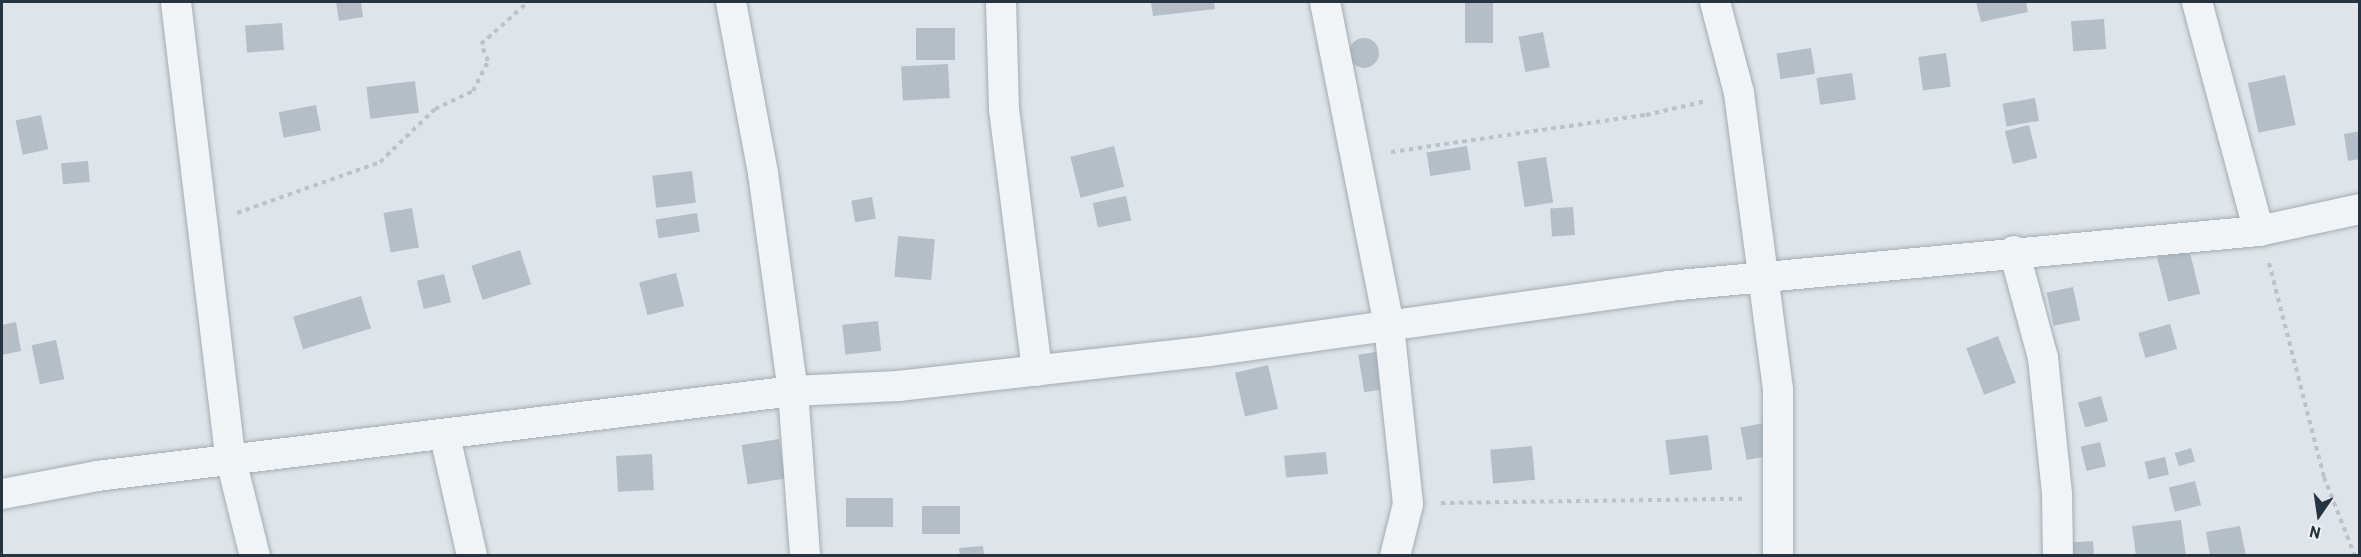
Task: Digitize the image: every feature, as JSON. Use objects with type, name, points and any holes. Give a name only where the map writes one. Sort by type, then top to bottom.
[{"type":"street","points":[[176,2],[200,228],[231,460],[255,555]]},
{"type":"street","points":[[731,2],[763,173],[793,391],[805,555]]},
{"type":"street","points":[[1000,2],[1004,109],[1037,371]]},
{"type":"street","points":[[1325,2],[1389,326],[1408,504],[1395,555]]},
{"type":"street","points":[[1715,2],[1739,93],[1765,278],[1782,446],[1775,498],[1778,555]]},
{"type":"street","points":[[2197,2],[2259,231]]},
{"type":"street","points":[[2,494],[231,460],[445,436],[793,391],[1037,371],[1765,278],[2014,251],[2259,231],[2360,209]]},
{"type":"street","points":[[2014,251],[2043,358],[2057,494],[2058,555]]},
{"type":"street","points":[[445,436],[471,555]]},
{"type":"path","points":[[200,228],[380,162],[435,109],[473,91],[488,61],[481,44],[528,2]]},
{"type":"path","points":[[1356,157],[1646,115],[1739,93]]},
{"type":"path","points":[[2259,231],[2288,323],[2324,477],[2355,555]]},
{"type":"path","points":[[1408,504],[1775,498]]},
{"type":"building","points":[[336,2],[361,2],[363,17],[339,21]]},
{"type":"building","points":[[1151,2],[1214,2],[1215,9],[1153,16]]},
{"type":"building","points":[[1465,2],[1493,2],[1493,43],[1465,43]]},
{"type":"building","points":[[1976,2],[2026,2],[2028,12],[1981,22]]},
{"type":"building","points":[[2104,19],[2106,49],[2073,51],[2071,21]]},
{"type":"building","points":[[282,23],[284,50],[247,53],[245,26]]},
{"type":"building","points":[[916,28],[955,28],[955,60],[916,60]]},
{"type":"building","points":[[1543,32],[1550,67],[1525,72],[1518,37]]},
{"type":"building","points":[[1364,38],[1370,39],[1378,47],[1378,59],[1370,67],[1364,68],[1358,67],[1350,59],[1349,53],[1350,47],[1358,39]]},
{"type":"building","points":[[1811,48],[1815,74],[1780,79],[1776,53]]},
{"type":"building","points":[[1946,53],[1951,87],[1923,91],[1918,57]]},
{"type":"building","points":[[948,64],[950,98],[903,100],[901,66]]},
{"type":"building","points":[[1852,73],[1856,100],[1820,105],[1816,78]]},
{"type":"building","points":[[2285,75],[2296,125],[2258,133],[2248,83]]},
{"type":"building","points":[[415,81],[419,113],[370,119],[366,87]]},
{"type":"building","points":[[2035,98],[2039,121],[2006,126],[2003,104]]},
{"type":"building","points":[[316,105],[321,131],[284,138],[279,112]]},
{"type":"building","points":[[41,115],[48,149],[23,155],[16,120]]},
{"type":"building","points":[[2029,125],[2037,158],[2013,164],[2005,131]]},
{"type":"building","points":[[2360,131],[2360,159],[2348,161],[2344,134]]},
{"type":"building","points":[[1114,146],[1124,187],[1080,198],[1070,157]]},
{"type":"building","points":[[1467,146],[1471,170],[1430,176],[1427,152]]},
{"type":"building","points":[[1546,157],[1553,202],[1525,207],[1517,162]]},
{"type":"building","points":[[88,161],[90,182],[63,184],[61,163]]},
{"type":"building","points":[[692,171],[696,203],[656,208],[652,176]]},
{"type":"building","points":[[1126,196],[1131,220],[1098,228],[1093,203]]},
{"type":"building","points":[[872,197],[876,219],[855,222],[851,201]]},
{"type":"building","points":[[1573,207],[1575,235],[1552,237],[1550,209]]},
{"type":"building","points":[[412,208],[419,247],[390,252],[383,213]]},
{"type":"building","points":[[697,213],[700,232],[658,238],[656,220]]},
{"type":"building","points":[[898,236],[935,239],[931,280],[894,277]]},
{"type":"building","points":[[2189,249],[2200,294],[2168,302],[2157,257]]},
{"type":"building","points":[[520,250],[531,284],[483,300],[471,266]]},
{"type":"building","points":[[676,273],[684,306],[647,315],[639,282]]},
{"type":"building","points":[[444,274],[451,302],[424,309],[417,281]]},
{"type":"building","points":[[2073,287],[2080,320],[2054,326],[2047,293]]},
{"type":"building","points":[[361,296],[371,329],[303,349],[293,317]]},
{"type":"building","points":[[878,321],[881,351],[845,355],[842,325]]},
{"type":"building","points":[[16,322],[21,351],[2,355],[2,325]]},
{"type":"building","points":[[2170,324],[2177,349],[2145,358],[2138,333]]},
{"type":"building","points":[[1998,336],[2016,383],[1984,395],[1966,348]]},
{"type":"building","points":[[56,340],[64,379],[40,384],[32,345]]},
{"type":"building","points":[[1382,351],[1388,389],[1364,392],[1358,355]]},
{"type":"building","points":[[1268,365],[1278,409],[1245,416],[1235,373]]},
{"type":"building","points":[[2101,396],[2108,421],[2085,428],[2078,403]]},
{"type":"building","points":[[1764,423],[1770,455],[1747,460],[1740,428]]},
{"type":"building","points":[[1708,435],[1712,470],[1670,475],[1665,440]]},
{"type":"building","points":[[779,439],[785,479],[748,484],[741,445]]},
{"type":"building","points":[[2100,442],[2106,466],[2087,471],[2081,447]]},
{"type":"building","points":[[1532,446],[1535,480],[1493,484],[1490,450]]},
{"type":"building","points":[[2191,448],[2195,461],[2179,466],[2175,453]]},
{"type":"building","points":[[1326,452],[1328,474],[1286,478],[1284,456]]},
{"type":"building","points":[[652,454],[654,490],[618,492],[616,456]]},
{"type":"building","points":[[2165,457],[2169,475],[2149,479],[2145,462]]},
{"type":"building","points":[[2195,481],[2201,505],[2175,512],[2169,488]]},
{"type":"building","points":[[846,498],[893,498],[893,527],[846,527]]},
{"type":"building","points":[[922,506],[960,506],[960,534],[922,534]]},
{"type":"building","points":[[2181,520],[2186,556],[2136,556],[2132,526]]},
{"type":"building","points":[[2240,526],[2246,556],[2210,556],[2206,532]]},
{"type":"building","points":[[2093,541],[2094,556],[2072,556],[2071,543]]},
{"type":"building","points":[[983,546],[984,556],[960,556],[959,548]]}]
